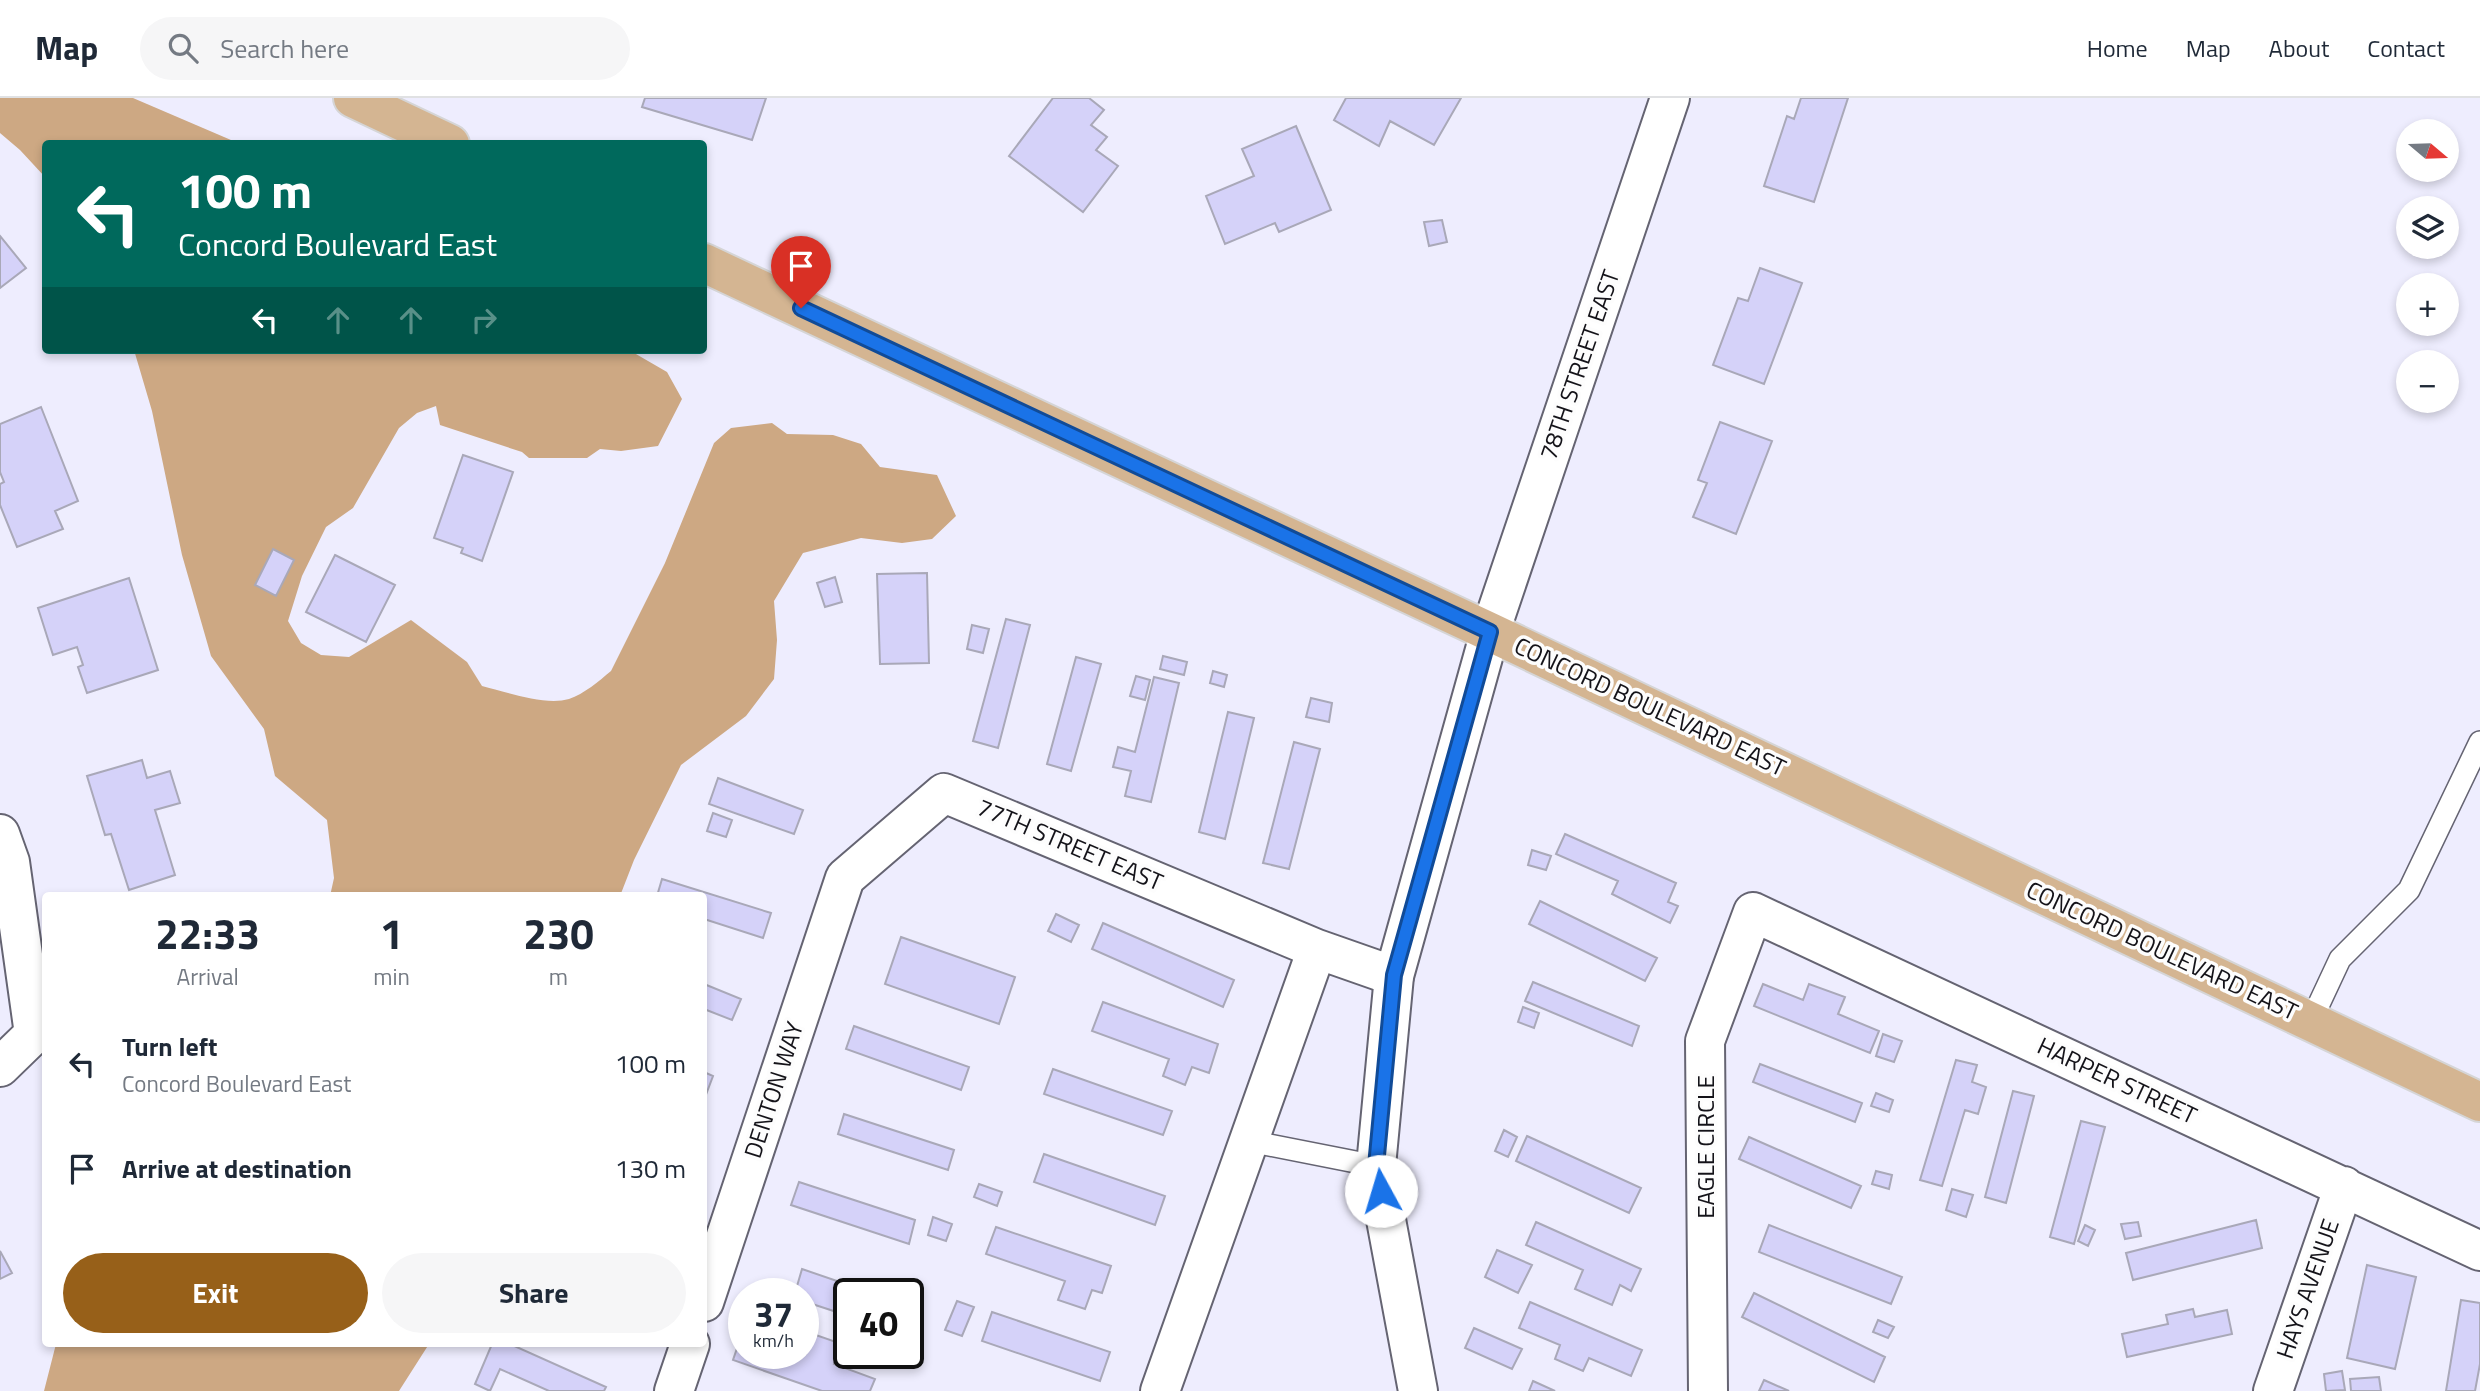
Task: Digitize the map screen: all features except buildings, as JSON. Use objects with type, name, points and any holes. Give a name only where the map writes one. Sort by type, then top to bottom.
[{"type":"main road","points":[[353,98],[442,140]]},
{"type":"main road","name":"CONCORD BOULEVARD EAST","points":[[707,264],[2480,1102]]},
{"type":"street","name":"78TH STREET EAST","points":[[1418,1391],[1376,1166],[1394,975],[1490,632],[1670,98]]},
{"type":"street","name":"77TH STREET EAST","points":[[845,878],[944,793],[1317,948],[1394,975]]},
{"type":"street","points":[[0,834],[10,862],[34,1034],[0,1067]]},
{"type":"street","name":"DENTON WAY","points":[[707,1293],[845,878]]},
{"type":"street","name":"HARPER STREET","points":[[1754,912],[2480,1251]]},
{"type":"street","name":"EAGLE CIRCLE","points":[[1708,1391],[1705,1041],[1754,912]]},
{"type":"street","points":[[1160,1391],[1317,948]]},
{"type":"street","name":"HAYS AVENUE","points":[[2273,1391],[2344,1186]]},
{"type":"street","points":[[674,1391],[689,1347]]},
{"type":"lane","points":[[2311,1021],[2340,959],[2409,890],[2480,742]]},
{"type":"lane","points":[[1249,1141],[1376,1166]]},
{"type":"shaded area","points":[[0,98],[133,98],[231,140],[42,140],[42,174],[0,133]]},
{"type":"shaded area","points":[[135,354],[636,354],[667,372],[682,399],[658,446],[621,451],[600,449],[587,458],[529,458],[522,452],[440,425],[436,406],[417,413],[399,428],[353,508],[326,527],[302,576],[288,621],[301,643],[321,655],[349,657],[411,620],[467,662],[482,686],[549,701],[575,697],[611,671],[665,563],[714,443],[731,428],[772,423],[787,434],[833,435],[861,444],[880,467],[937,475],[956,516],[932,539],[902,543],[861,538],[803,553],[774,601],[777,640],[774,679],[746,716],[681,765],[634,860],[622,892],[331,892],[334,878],[327,820],[275,776],[264,729],[211,656],[182,555],[152,411]]},
{"type":"shaded area","points":[[55,1347],[427,1347],[399,1391],[44,1391]]},
{"type":"route","points":[[801,308],[1490,632],[1394,975],[1376,1166],[1381,1191]]}]
